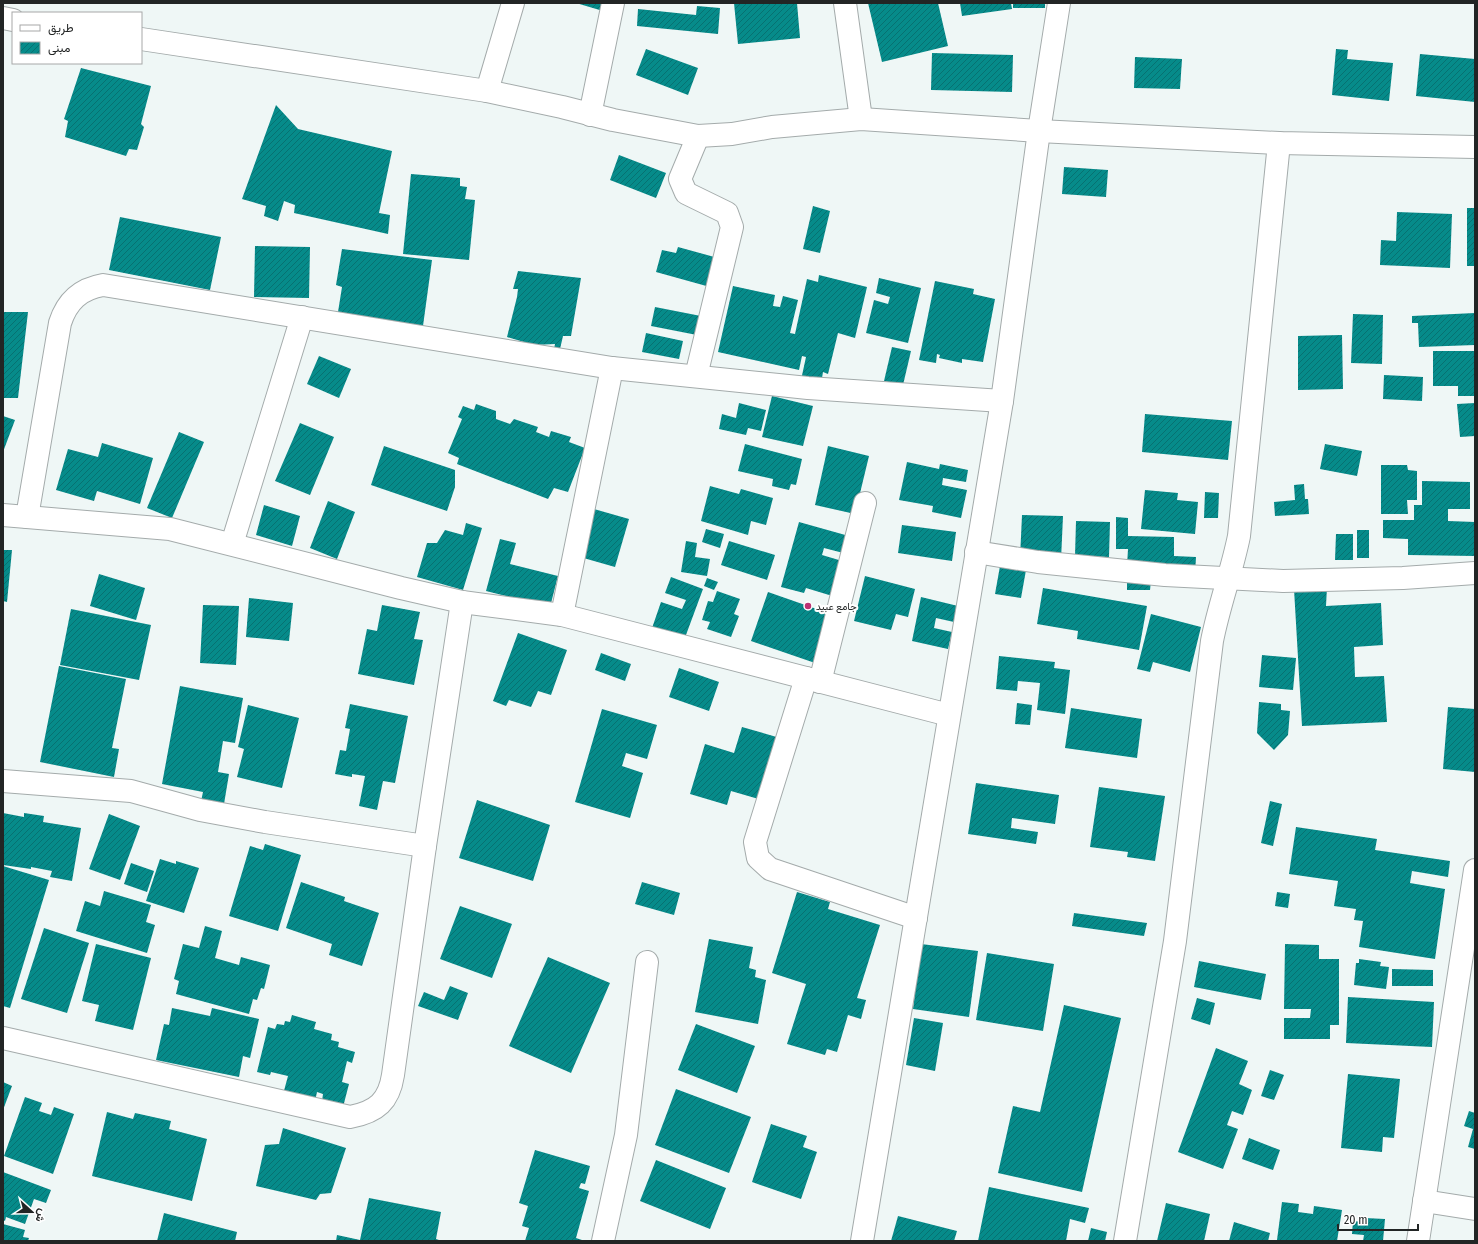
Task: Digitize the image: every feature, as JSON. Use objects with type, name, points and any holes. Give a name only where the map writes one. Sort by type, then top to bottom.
[{"type":"street","points":[[487,91],[513,3]]},
{"type":"street","points":[[590,115],[613,3]]},
{"type":"street","points":[[845,3],[861,119]]},
{"type":"street","points":[[862,1241],[1002,401],[1039,131],[1059,3]]},
{"type":"street","points":[[142,39],[487,91],[562,107],[590,115],[698,136],[732,134],[772,127],[861,119],[1039,131],[1279,143],[1475,147]]},
{"type":"street","points":[[696,376],[732,227],[727,213],[686,193],[680,179],[698,136]]},
{"type":"street","points":[[1125,1241],[1175,941],[1212,641],[1221,599],[1229,579],[1240,536],[1279,143]]},
{"type":"street","points":[[27,517],[60,323],[66,309],[75,296],[88,289],[103,285],[612,368],[808,388],[1002,401]]},
{"type":"street","points":[[232,544],[302,317]]},
{"type":"street","points":[[562,616],[612,368]]},
{"type":"street","points":[[865,503],[813,680],[755,842],[758,858],[770,869],[916,918]]},
{"type":"street","points":[[3,515],[170,529],[400,588],[462,602],[562,616],[949,714]]},
{"type":"street","points":[[976,552],[1038,562],[1165,575],[1229,579],[1283,581],[1387,579],[1475,573]]},
{"type":"street","points":[[3,1038],[350,1117],[363,1115],[375,1109],[385,1100],[391,1088],[425,846],[462,602]]},
{"type":"street","points":[[3,781],[131,791],[200,810],[265,822],[425,846]]},
{"type":"street","points":[[1418,1241],[1475,870]]},
{"type":"street","points":[[603,1241],[626,1135],[647,962]]},
{"type":"street","points":[[1424,1202],[1475,1209]]},
{"type":"building","points":[[576,3],[605,3],[603,11]]},
{"type":"building","points":[[734,3],[797,3],[800,38],[738,44]]},
{"type":"building","points":[[868,3],[938,3],[948,46],[882,62]]},
{"type":"building","points":[[960,3],[1011,3],[1012,9],[962,16]]},
{"type":"building","points":[[1013,3],[1045,3],[1045,8],[1013,8]]},
{"type":"building","points":[[697,6],[720,8],[718,34],[637,26],[638,9],[696,15]]},
{"type":"building","points":[[646,49],[698,68],[688,95],[636,75]]},
{"type":"building","points":[[1336,49],[1348,50],[1347,59],[1393,63],[1389,101],[1332,95]]},
{"type":"building","points":[[932,53],[1013,55],[1012,92],[931,90]]},
{"type":"building","points":[[1420,54],[1475,59],[1475,102],[1416,96]]},
{"type":"building","points":[[1135,57],[1182,59],[1180,89],[1134,88]]},
{"type":"building","points":[[81,68],[151,86],[141,124],[144,127],[137,150],[129,149],[126,156],[65,137],[68,121],[64,119]]},
{"type":"building","points":[[276,105],[298,129],[392,151],[379,213],[390,215],[388,234],[294,213],[295,205],[284,201],[278,221],[264,216],[266,206],[242,199]]},
{"type":"building","points":[[619,155],[666,173],[656,198],[610,180]]},
{"type":"building","points":[[1064,167],[1108,170],[1106,197],[1062,194]]},
{"type":"building","points":[[411,174],[460,178],[460,186],[467,187],[465,199],[475,200],[469,260],[403,254]]},
{"type":"building","points":[[813,206],[830,211],[820,253],[803,249]]},
{"type":"building","points":[[1467,208],[1475,208],[1475,266],[1467,266]]},
{"type":"building","points":[[1397,212],[1452,214],[1450,268],[1380,265],[1381,240],[1396,241]]},
{"type":"building","points":[[120,217],[221,237],[210,290],[109,270]]},
{"type":"building","points":[[255,246],[310,247],[309,298],[254,297]]},
{"type":"building","points":[[678,247],[718,258],[710,287],[656,272],[662,250],[676,253]]},
{"type":"building","points":[[342,249],[432,260],[423,326],[344,315],[338,312],[342,287],[336,285]]},
{"type":"building","points":[[518,271],[581,278],[571,336],[563,336],[560,349],[554,349],[555,344],[534,345],[507,337],[517,297],[518,289],[513,289]]},
{"type":"building","points":[[819,275],[867,287],[855,338],[838,333],[828,374],[823,372],[821,384],[801,380],[806,357],[802,356],[799,370],[718,352],[733,286],[775,295],[773,306],[780,307],[783,296],[798,300],[790,333],[795,334],[807,279],[818,282]]},
{"type":"building","points":[[879,278],[921,288],[908,343],[866,333],[874,300],[888,304],[890,297],[876,293]]},
{"type":"building","points":[[935,281],[974,289],[973,294],[995,299],[983,362],[962,359],[962,363],[939,358],[940,355],[937,354],[936,363],[919,360]]},
{"type":"building","points":[[655,307],[706,317],[702,336],[651,326]]},
{"type":"building","points":[[3,312],[28,312],[18,398],[3,398]]},
{"type":"building","points":[[1475,313],[1475,345],[1419,347],[1418,323],[1412,323],[1412,316]]},
{"type":"building","points":[[1353,314],[1383,315],[1382,364],[1351,363]]},
{"type":"building","points":[[646,333],[683,341],[679,359],[642,352]]},
{"type":"building","points":[[1342,335],[1343,389],[1298,390],[1298,336]]},
{"type":"building","points":[[892,347],[911,351],[903,385],[884,381]]},
{"type":"building","points":[[1433,351],[1475,351],[1475,396],[1458,396],[1458,386],[1433,386]]},
{"type":"building","points":[[319,356],[351,369],[339,398],[307,384]]},
{"type":"building","points":[[1384,375],[1423,377],[1422,401],[1383,399]]},
{"type":"building","points":[[772,396],[813,406],[803,446],[762,437]]},
{"type":"building","points":[[739,403],[766,410],[761,431],[748,428],[746,435],[719,429],[722,414],[736,418]]},
{"type":"building","points":[[1475,403],[1475,436],[1460,437],[1457,404]]},
{"type":"building","points":[[476,404],[496,411],[496,419],[510,424],[514,419],[538,427],[536,432],[549,437],[551,431],[571,437],[569,442],[585,448],[568,492],[554,488],[548,499],[457,464],[459,458],[448,453],[462,419],[458,417],[463,406],[474,410]]},
{"type":"building","points":[[1145,414],[1232,421],[1228,460],[1142,452]]},
{"type":"building","points":[[3,416],[15,420],[3,452]]},
{"type":"building","points":[[300,423],[334,437],[310,495],[275,481]]},
{"type":"building","points":[[179,432],[204,442],[172,518],[147,508]]},
{"type":"building","points":[[102,443],[153,458],[140,504],[97,491],[94,501],[56,490],[68,449],[98,457]]},
{"type":"building","points":[[745,444],[802,459],[796,485],[791,484],[789,490],[772,486],[773,479],[738,471]]},
{"type":"building","points":[[1325,444],[1362,451],[1357,476],[1320,469]]},
{"type":"building","points":[[384,446],[455,470],[455,487],[447,511],[371,485]]},
{"type":"building","points":[[828,446],[869,456],[855,514],[815,505]]},
{"type":"building","points":[[907,462],[939,469],[940,464],[968,470],[966,482],[943,478],[942,485],[967,490],[961,518],[932,512],[933,506],[899,500]]},
{"type":"building","points":[[1381,465],[1407,465],[1408,470],[1417,471],[1417,500],[1407,500],[1408,514],[1381,514]]},
{"type":"building","points":[[1422,481],[1470,482],[1470,509],[1448,509],[1448,521],[1475,522],[1475,556],[1408,555],[1408,539],[1383,538],[1383,520],[1414,520],[1414,505],[1422,505]]},
{"type":"building","points":[[1304,484],[1305,499],[1308,499],[1309,514],[1275,516],[1274,502],[1295,500],[1294,485]]},
{"type":"building","points":[[710,486],[739,494],[741,489],[773,498],[766,525],[751,521],[748,535],[701,521]]},
{"type":"building","points":[[1145,490],[1178,493],[1177,500],[1198,502],[1195,534],[1141,529]]},
{"type":"building","points":[[1205,492],[1219,493],[1218,518],[1204,518]]},
{"type":"building","points":[[328,501],[355,512],[337,559],[310,548]]},
{"type":"building","points":[[264,505],[300,516],[292,546],[256,535]]},
{"type":"building","points":[[594,509],[629,519],[615,567],[580,557]]},
{"type":"building","points":[[1022,515],[1063,516],[1061,560],[1020,558]]},
{"type":"building","points":[[1116,517],[1128,518],[1128,536],[1174,537],[1174,556],[1196,557],[1195,574],[1127,566],[1128,549],[1116,549]]},
{"type":"building","points":[[1076,521],[1110,522],[1109,557],[1075,556]]},
{"type":"building","points":[[799,522],[856,538],[851,555],[824,548],[822,555],[849,563],[839,598],[806,588],[804,593],[781,587]]},
{"type":"building","points":[[466,523],[482,528],[463,590],[417,577],[427,543],[437,543],[445,530],[463,535]]},
{"type":"building","points":[[902,525],[956,532],[952,561],[898,553]]},
{"type":"building","points":[[706,529],[724,534],[720,548],[702,542]]},
{"type":"building","points":[[1357,530],[1369,530],[1369,558],[1357,558]]},
{"type":"building","points":[[1336,534],[1353,534],[1353,560],[1335,560]]},
{"type":"building","points":[[500,539],[516,543],[510,564],[558,576],[550,607],[486,591]]},
{"type":"building","points":[[686,541],[697,543],[695,557],[710,559],[707,576],[681,572]]},
{"type":"building","points":[[729,541],[775,555],[767,580],[721,565]]},
{"type":"building","points":[[3,550],[12,550],[7,602],[3,601]]},
{"type":"building","points":[[1000,566],[1026,570],[1021,598],[995,594]]},
{"type":"building","points":[[99,574],[145,588],[136,620],[90,606]]},
{"type":"building","points":[[865,576],[915,589],[908,617],[896,614],[891,630],[854,621]]},
{"type":"building","points":[[671,577],[703,589],[683,643],[651,631],[661,602],[682,609],[686,600],[665,593]]},
{"type":"building","points":[[707,578],[718,582],[714,590],[704,586]]},
{"type":"building","points":[[1127,580],[1151,581],[1150,590],[1127,590]]},
{"type":"building","points":[[1327,587],[1326,606],[1381,603],[1383,645],[1354,647],[1355,677],[1384,676],[1387,722],[1302,726],[1294,589]]},
{"type":"building","points":[[1043,588],[1147,606],[1139,650],[1077,639],[1078,631],[1037,624]]},
{"type":"building","points":[[717,591],[740,599],[734,614],[739,616],[731,637],[707,629],[710,622],[702,620],[708,601],[713,602]]},
{"type":"building","points":[[768,592],[831,614],[815,663],[751,641]]},
{"type":"building","points":[[921,597],[958,606],[954,622],[936,618],[934,628],[952,632],[948,649],[912,641]]},
{"type":"building","points":[[249,598],[293,603],[289,641],[246,637]]},
{"type":"building","points":[[203,605],[239,606],[236,665],[200,663]]},
{"type":"building","points":[[382,605],[420,612],[414,639],[423,640],[414,685],[358,674],[367,629],[377,631]]},
{"type":"building","points":[[71,609],[151,625],[139,680],[60,665]]},
{"type":"building","points":[[1151,614],[1201,627],[1190,672],[1153,662],[1150,672],[1137,669]]},
{"type":"building","points":[[518,633],[567,650],[551,695],[538,691],[531,707],[509,700],[506,706],[493,701]]},
{"type":"building","points":[[601,653],[631,664],[625,681],[595,670]]},
{"type":"building","points":[[1262,655],[1296,658],[1293,690],[1259,687]]},
{"type":"building","points":[[999,656],[1055,662],[1054,668],[1070,670],[1065,714],[1037,710],[1040,683],[1018,681],[1017,691],[996,689]]},
{"type":"building","points":[[59,666],[126,679],[112,748],[119,749],[114,777],[40,762]]},
{"type":"building","points":[[679,668],[719,682],[709,711],[669,697]]},
{"type":"building","points":[[180,686],[243,698],[235,743],[223,741],[218,772],[229,774],[223,810],[200,806],[203,792],[162,784]]},
{"type":"building","points":[[1259,702],[1281,704],[1281,710],[1290,711],[1288,735],[1274,750],[1257,733]]},
{"type":"building","points":[[1017,703],[1032,705],[1030,725],[1015,724]]},
{"type":"building","points":[[350,704],[408,716],[395,783],[383,781],[377,810],[359,806],[365,776],[352,774],[352,777],[335,774],[340,750],[346,751],[350,729],[345,728]]},
{"type":"building","points":[[248,705],[299,718],[282,788],[237,777],[244,749],[238,747]]},
{"type":"building","points":[[1448,707],[1475,709],[1475,772],[1443,769]]},
{"type":"building","points":[[1071,708],[1142,719],[1137,758],[1065,748]]},
{"type":"building","points":[[602,709],[657,725],[647,759],[626,753],[622,766],[643,773],[630,818],[575,802]]},
{"type":"building","points":[[742,727],[780,738],[762,800],[731,791],[727,805],[690,794],[705,744],[734,753]]},
{"type":"building","points":[[976,783],[1059,795],[1055,824],[1012,818],[1011,828],[1038,832],[1036,844],[968,834]]},
{"type":"building","points":[[1099,787],[1165,796],[1155,861],[1127,857],[1128,852],[1090,847]]},
{"type":"building","points":[[477,800],[550,825],[533,881],[459,858]]},
{"type":"building","points":[[1270,801],[1282,804],[1273,846],[1261,843]]},
{"type":"building","points":[[3,813],[24,817],[24,813],[44,816],[43,822],[81,828],[72,881],[50,877],[52,871],[31,867],[31,869],[3,865]]},
{"type":"building","points":[[109,814],[140,826],[120,880],[89,869]]},
{"type":"building","points":[[1296,827],[1377,839],[1375,850],[1450,861],[1448,877],[1412,871],[1410,883],[1445,889],[1435,959],[1359,947],[1363,921],[1354,920],[1356,909],[1334,906],[1338,881],[1289,874]]},
{"type":"building","points":[[265,844],[301,855],[278,931],[229,916],[250,846],[263,850]]},
{"type":"building","points":[[160,859],[176,864],[176,861],[199,868],[184,913],[146,901]]},
{"type":"building","points":[[131,863],[154,871],[147,892],[124,884]]},
{"type":"building","points":[[3,866],[49,880],[10,1008],[3,1006]]},
{"type":"building","points":[[301,882],[345,897],[344,901],[379,913],[362,966],[329,955],[332,944],[286,928]]},
{"type":"building","points":[[642,882],[680,893],[674,915],[635,904]]},
{"type":"building","points":[[104,891],[151,905],[146,922],[155,925],[147,953],[76,931],[85,901],[100,906]]},
{"type":"building","points":[[797,892],[830,902],[828,909],[880,925],[857,998],[866,1000],[861,1019],[848,1015],[837,1052],[827,1049],[825,1055],[787,1044],[806,984],[772,973]]},
{"type":"building","points":[[1277,892],[1290,894],[1288,908],[1275,906]]},
{"type":"building","points":[[460,906],[512,924],[492,978],[440,959]]},
{"type":"building","points":[[1074,913],[1147,923],[1144,936],[1072,926]]},
{"type":"building","points":[[205,926],[222,931],[215,958],[239,965],[241,957],[270,965],[264,989],[261,988],[257,1000],[253,999],[249,1014],[176,994],[179,981],[174,979],[183,944],[199,948]]},
{"type":"building","points":[[44,928],[89,943],[67,1013],[21,999]]},
{"type":"building","points":[[709,939],[753,947],[749,968],[756,970],[755,977],[766,980],[758,1024],[695,1012]]},
{"type":"building","points":[[96,944],[151,958],[133,1030],[95,1021],[99,1005],[82,1001]]},
{"type":"building","points":[[921,944],[978,951],[969,1017],[913,1009]]},
{"type":"building","points":[[1285,944],[1319,945],[1319,959],[1339,959],[1339,1025],[1330,1025],[1330,1039],[1284,1039],[1284,1018],[1310,1018],[1311,1009],[1284,1009]]},
{"type":"building","points":[[987,953],[1054,964],[1043,1031],[976,1020]]},
{"type":"building","points":[[548,957],[610,983],[571,1073],[509,1046]]},
{"type":"building","points":[[1359,959],[1381,962],[1380,966],[1389,967],[1386,989],[1354,985],[1356,963],[1359,963]]},
{"type":"building","points":[[1199,961],[1266,974],[1261,1000],[1194,987]]},
{"type":"building","points":[[1392,969],[1433,970],[1433,986],[1392,986]]},
{"type":"building","points":[[450,986],[468,993],[458,1020],[418,1006],[424,992],[444,1000]]},
{"type":"building","points":[[1348,997],[1434,1002],[1432,1047],[1346,1043]]},
{"type":"building","points":[[1197,998],[1215,1003],[1210,1025],[1191,1019]]},
{"type":"building","points":[[1064,1005],[1121,1018],[1082,1192],[998,1173],[1013,1106],[1040,1112]]},
{"type":"building","points":[[172,1008],[210,1016],[212,1008],[259,1019],[250,1058],[243,1056],[239,1077],[156,1060],[164,1024],[169,1025]]},
{"type":"building","points":[[292,1015],[316,1022],[314,1029],[332,1034],[331,1040],[339,1042],[338,1047],[355,1052],[352,1063],[347,1061],[342,1082],[349,1084],[343,1107],[322,1101],[323,1094],[317,1092],[314,1106],[282,1098],[288,1076],[271,1072],[270,1075],[257,1072],[268,1027],[275,1029],[277,1024],[284,1025],[285,1021],[290,1022]]},
{"type":"building","points":[[914,1018],[943,1023],[935,1071],[906,1065]]},
{"type":"building","points":[[696,1024],[755,1046],[737,1093],[678,1070]]},
{"type":"building","points":[[1216,1048],[1248,1061],[1239,1084],[1252,1090],[1243,1115],[1232,1111],[1227,1125],[1238,1129],[1223,1169],[1178,1152]]},
{"type":"building","points":[[1270,1070],[1284,1075],[1274,1100],[1261,1096]]},
{"type":"building","points":[[1348,1074],[1400,1079],[1394,1138],[1383,1137],[1382,1152],[1341,1148]]},
{"type":"building","points":[[3,1082],[12,1086],[3,1110]]},
{"type":"building","points":[[676,1089],[751,1117],[729,1173],[655,1145]]},
{"type":"building","points":[[25,1097],[42,1103],[39,1111],[51,1115],[54,1107],[74,1114],[53,1174],[4,1156]]},
{"type":"building","points":[[1469,1111],[1475,1113],[1475,1149],[1468,1147],[1473,1129],[1464,1126]]},
{"type":"building","points":[[107,1112],[133,1119],[135,1113],[171,1121],[169,1129],[207,1139],[192,1201],[92,1176]]},
{"type":"building","points":[[771,1124],[807,1136],[803,1147],[817,1152],[801,1199],[752,1182]]},
{"type":"building","points":[[283,1128],[346,1148],[331,1193],[320,1194],[316,1200],[256,1186],[265,1145],[279,1144]]},
{"type":"building","points":[[1249,1138],[1280,1150],[1273,1170],[1242,1159]]},
{"type":"building","points":[[535,1150],[590,1166],[585,1184],[581,1183],[579,1188],[589,1191],[576,1238],[582,1240],[581,1241],[525,1241],[529,1228],[522,1226],[528,1206],[519,1203]]},
{"type":"building","points":[[656,1160],[726,1188],[710,1229],[640,1201]]},
{"type":"building","points":[[3,1172],[51,1190],[46,1203],[34,1199],[25,1224],[6,1217],[5,1221],[3,1220]]},
{"type":"building","points":[[989,1187],[1089,1208],[1085,1223],[1070,1219],[1066,1241],[978,1241]]},
{"type":"building","points":[[369,1198],[441,1212],[436,1239],[442,1241],[336,1241],[337,1235],[360,1240]]},
{"type":"building","points":[[1282,1202],[1299,1204],[1298,1212],[1313,1214],[1314,1206],[1342,1210],[1337,1241],[1277,1240]]},
{"type":"building","points":[[1166,1203],[1210,1214],[1204,1241],[1157,1241]]},
{"type":"building","points":[[164,1213],[237,1232],[235,1241],[157,1241]]},
{"type":"building","points":[[898,1216],[957,1231],[954,1241],[891,1241]]},
{"type":"building","points":[[1365,1218],[1385,1219],[1383,1241],[1363,1241],[1364,1235],[1352,1234],[1353,1221],[1365,1222]]},
{"type":"building","points":[[1234,1222],[1270,1233],[1268,1241],[1229,1241]]},
{"type":"building","points":[[3,1224],[25,1230],[23,1237],[29,1238],[28,1241],[3,1241]]},
{"type":"building","points":[[1091,1228],[1107,1232],[1105,1241],[1088,1241]]},
{"type":"place","name":"جامع عبيد","points":[[808,606]]}]
